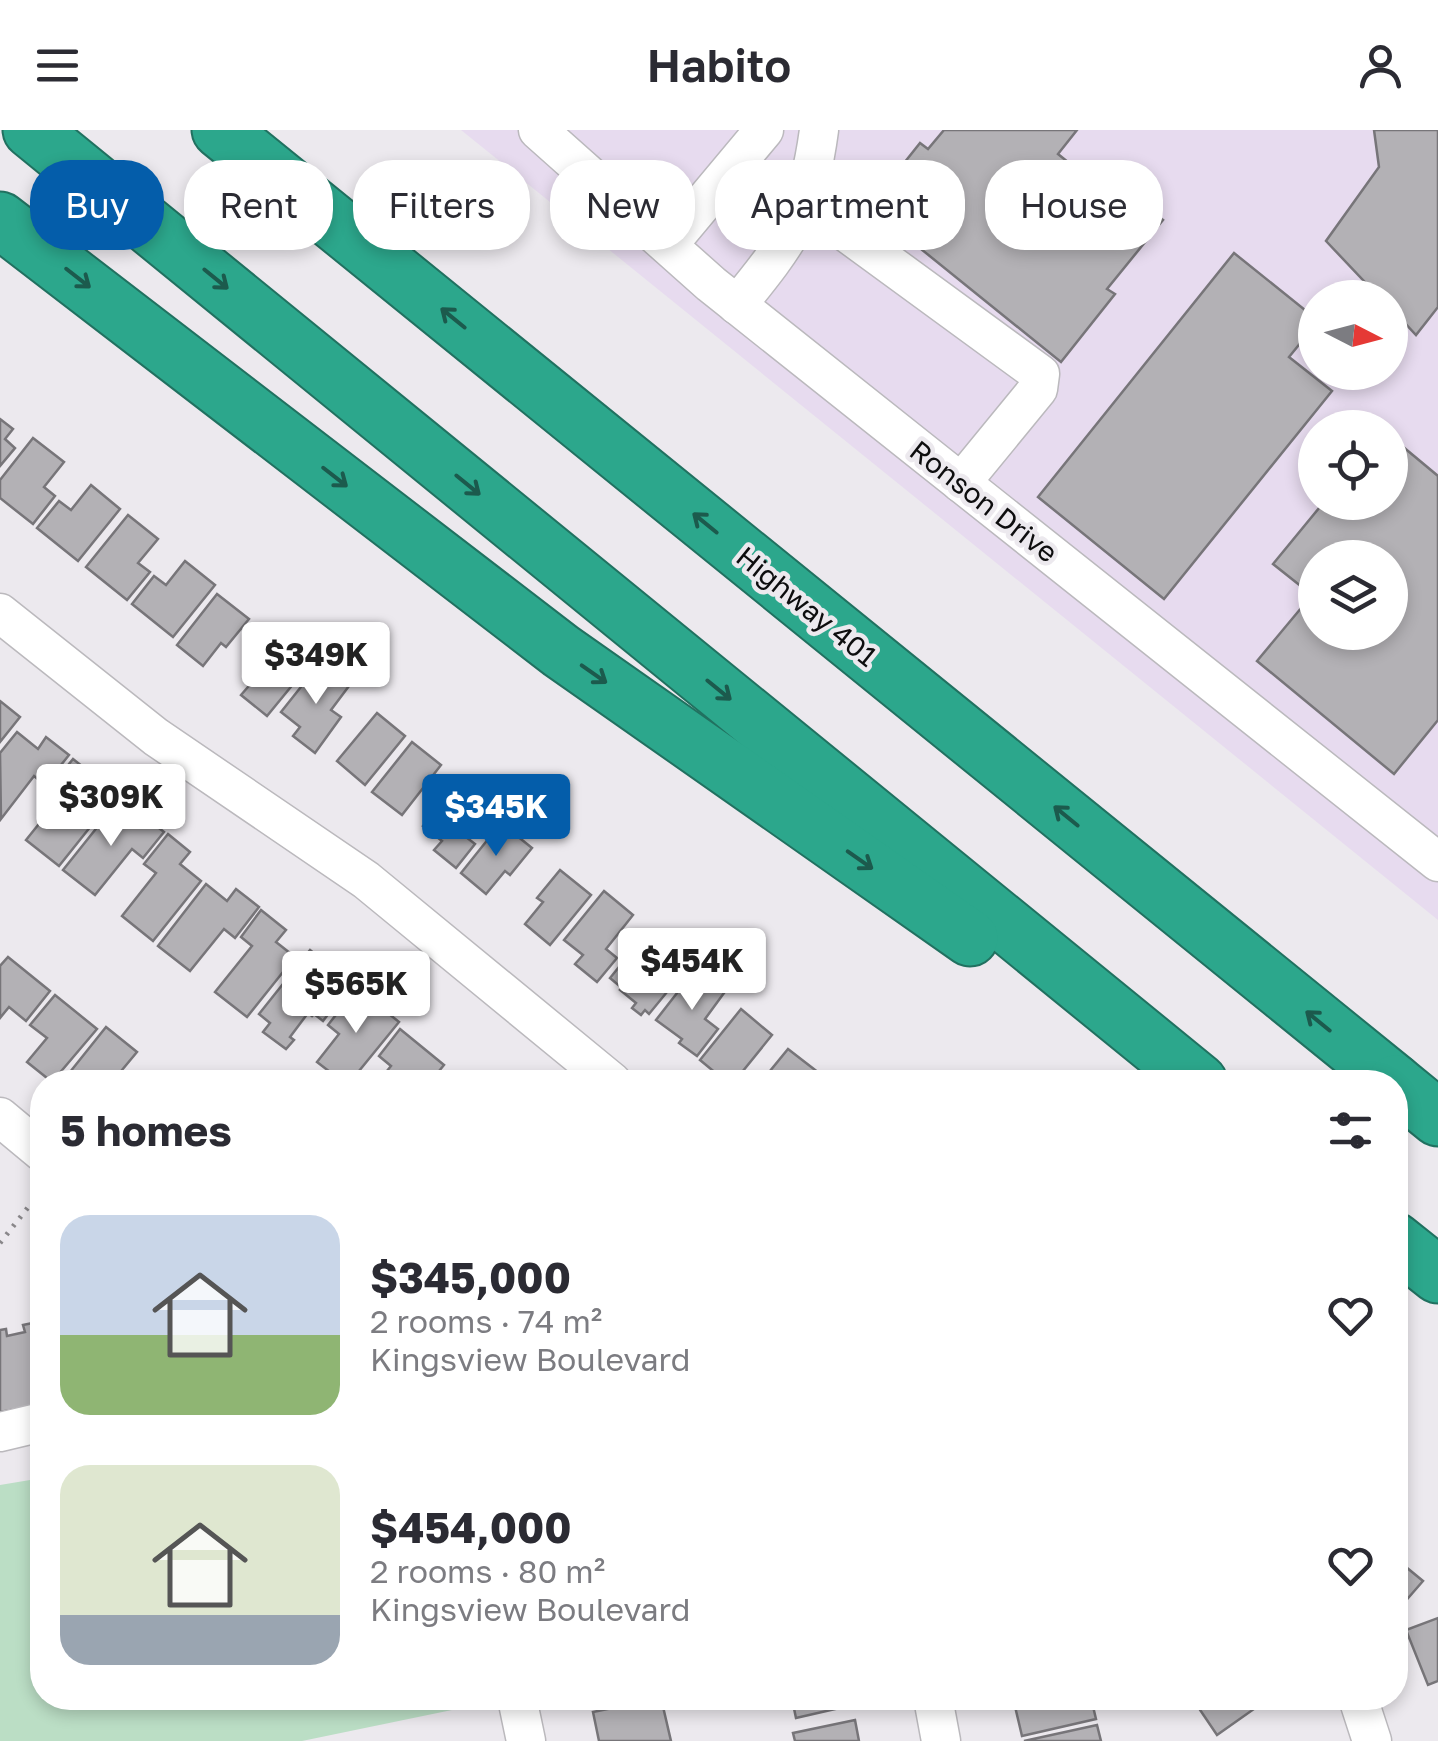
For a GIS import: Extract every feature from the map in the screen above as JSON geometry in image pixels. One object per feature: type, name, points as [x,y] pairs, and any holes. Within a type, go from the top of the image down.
[{"type":"highway","points":[[31,130],[1185,1070]]},
{"type":"highway","name":"Highway 401","points":[[220,130],[1378,1070]]},
{"type":"highway","points":[[0,220],[561,651],[1159,1070]]},
{"type":"highway","name":"Highway 401","points":[[1408,1094],[1438,1118]]},
{"type":"highway","points":[[1408,1251],[1438,1275]]},
{"type":"street","name":"Ronson Drive","points":[[538,130],[572,160]]},
{"type":"street","points":[[695,213],[764,130]]},
{"type":"street","points":[[815,160],[819,130]]},
{"type":"street","name":"Ronson Drive","points":[[674,250],[736,304],[1438,862]]},
{"type":"street","points":[[736,304],[777,250]]},
{"type":"street","points":[[870,250],[1040,374],[1038,389],[961,483]]},
{"type":"street","points":[[0,614],[156,737],[366,880],[597,1070]]},
{"type":"street","points":[[0,1118],[30,1142]]},
{"type":"street","points":[[0,1432],[30,1425]]},
{"type":"street","points":[[520,1710],[526,1741]]},
{"type":"street","points":[[935,1710],[941,1741]]},
{"type":"street","points":[[1362,1710],[1372,1741]]},
{"type":"path","points":[[0,1242],[30,1205]]},
{"type":"shaded area","points":[[461,130],[1438,130],[1438,920],[609,250],[695,250],[695,160],[550,160],[550,202],[530,186],[530,160],[498,160]]},
{"type":"green space","points":[[30,1480],[30,1710],[452,1710],[302,1741],[0,1741],[0,1485]]},
{"type":"building","points":[[944,130],[1077,130],[1058,154],[1065,160],[985,160],[985,250],[1139,250],[1107,289],[1115,294],[1061,362],[922,250],[965,250],[965,160],[906,160],[920,143],[928,149]]},
{"type":"building","points":[[1374,130],[1438,130],[1438,307],[1416,335],[1408,326],[1408,280],[1363,280],[1326,241],[1379,167]]},
{"type":"building","points":[[1234,253],[1298,304],[1298,346],[1289,357],[1298,364],[1298,390],[1332,391],[1317,410],[1298,410],[1298,433],[1164,599],[1038,497]]},
{"type":"building","points":[[0,419],[13,429],[5,439],[15,448],[0,466]]},
{"type":"building","points":[[33,438],[64,462],[44,487],[55,496],[33,524],[0,498],[0,480]]},
{"type":"building","points":[[1408,451],[1438,476],[1438,720],[1394,774],[1257,661],[1298,612],[1298,650],[1408,650],[1408,540],[1298,540],[1298,584],[1273,564],[1309,520],[1408,520]]},
{"type":"building","points":[[91,485],[120,509],[78,561],[37,528],[59,501],[71,510]]},
{"type":"building","points":[[128,515],[158,539],[138,563],[150,572],[127,600],[86,567]]},
{"type":"building","points":[[185,561],[215,585],[173,637],[132,604],[154,576],[166,585]]},
{"type":"building","points":[[217,594],[249,619],[226,647],[221,643],[203,666],[177,645]]},
{"type":"building","points":[[276,641],[308,666],[267,716],[241,695],[254,680],[250,677],[253,669]]},
{"type":"building","points":[[320,663],[349,686],[331,710],[341,717],[315,753],[293,736],[300,727],[281,712]]},
{"type":"building","points":[[0,701],[20,717],[0,742]]},
{"type":"building","points":[[377,713],[405,736],[365,785],[337,761]]},
{"type":"building","points":[[17,732],[38,749],[46,737],[69,755],[45,785],[34,776],[1,819],[0,753]]},
{"type":"building","points":[[412,742],[441,765],[402,815],[372,792]]},
{"type":"building","points":[[73,759],[97,778],[87,790],[107,806],[59,866],[26,840],[63,794],[52,785]]},
{"type":"building","points":[[462,778],[492,801],[467,831],[466,837],[475,844],[456,868],[434,850],[442,841],[423,826]]},
{"type":"building","points":[[111,810],[130,825],[140,813],[164,832],[143,858],[132,849],[95,895],[63,870]]},
{"type":"building","points":[[501,823],[532,848],[510,875],[505,871],[486,894],[461,873]]},
{"type":"building","points":[[168,834],[190,852],[180,864],[201,881],[153,941],[122,916],[156,873],[144,864]]},
{"type":"building","points":[[560,870],[591,895],[550,945],[525,924],[543,902],[537,898]]},
{"type":"building","points":[[206,884],[227,901],[236,889],[259,907],[235,938],[224,929],[190,971],[158,946]]},
{"type":"building","points":[[604,891],[633,915],[606,949],[617,958],[597,982],[575,964],[583,955],[564,940]]},
{"type":"building","points":[[261,910],[286,930],[276,942],[295,957],[247,1017],[215,992],[252,946],[241,937]]},
{"type":"building","points":[[660,940],[690,964],[649,1014],[645,1010],[641,1015],[632,1008],[636,1003],[610,978],[627,957],[638,967]]},
{"type":"building","points":[[310,950],[349,987],[323,1021],[308,1013],[286,1049],[263,1032],[270,1023],[259,1014]]},
{"type":"building","points":[[8,957],[50,991],[26,1021],[9,1007],[0,1018],[0,966]]},
{"type":"building","points":[[695,970],[724,993],[705,1019],[718,1029],[697,1056],[656,1020]]},
{"type":"building","points":[[357,988],[399,1022],[360,1070],[327,1070],[317,1062],[339,1034],[328,1025]]},
{"type":"building","points":[[55,995],[97,1029],[62,1070],[37,1070],[27,1062],[47,1038],[30,1025]]},
{"type":"building","points":[[741,1009],[772,1035],[744,1070],[712,1070],[700,1060]]},
{"type":"building","points":[[106,1027],[137,1052],[122,1070],[72,1070]]},
{"type":"building","points":[[400,1029],[444,1065],[440,1070],[388,1070],[391,1066],[379,1056]]},
{"type":"building","points":[[788,1049],[815,1070],[771,1070]]},
{"type":"building","points":[[30,1324],[30,1412],[22,1414],[21,1408],[0,1412],[0,1330],[6,1329],[7,1336],[25,1332],[23,1325]]},
{"type":"building","points":[[1408,1569],[1423,1581],[1408,1598]]},
{"type":"building","points":[[1438,1618],[1438,1681],[1428,1685],[1408,1629]]},
{"type":"building","points":[[664,1710],[671,1741],[599,1741],[593,1712]]},
{"type":"building","points":[[794,1710],[831,1710],[796,1718]]},
{"type":"building","points":[[1016,1710],[1094,1710],[1096,1719],[1022,1736]]},
{"type":"building","points":[[1200,1710],[1252,1710],[1217,1735]]},
{"type":"building","points":[[855,1720],[859,1741],[795,1741],[793,1733]]},
{"type":"building","points":[[1097,1725],[1101,1741],[1024,1741]]}]
